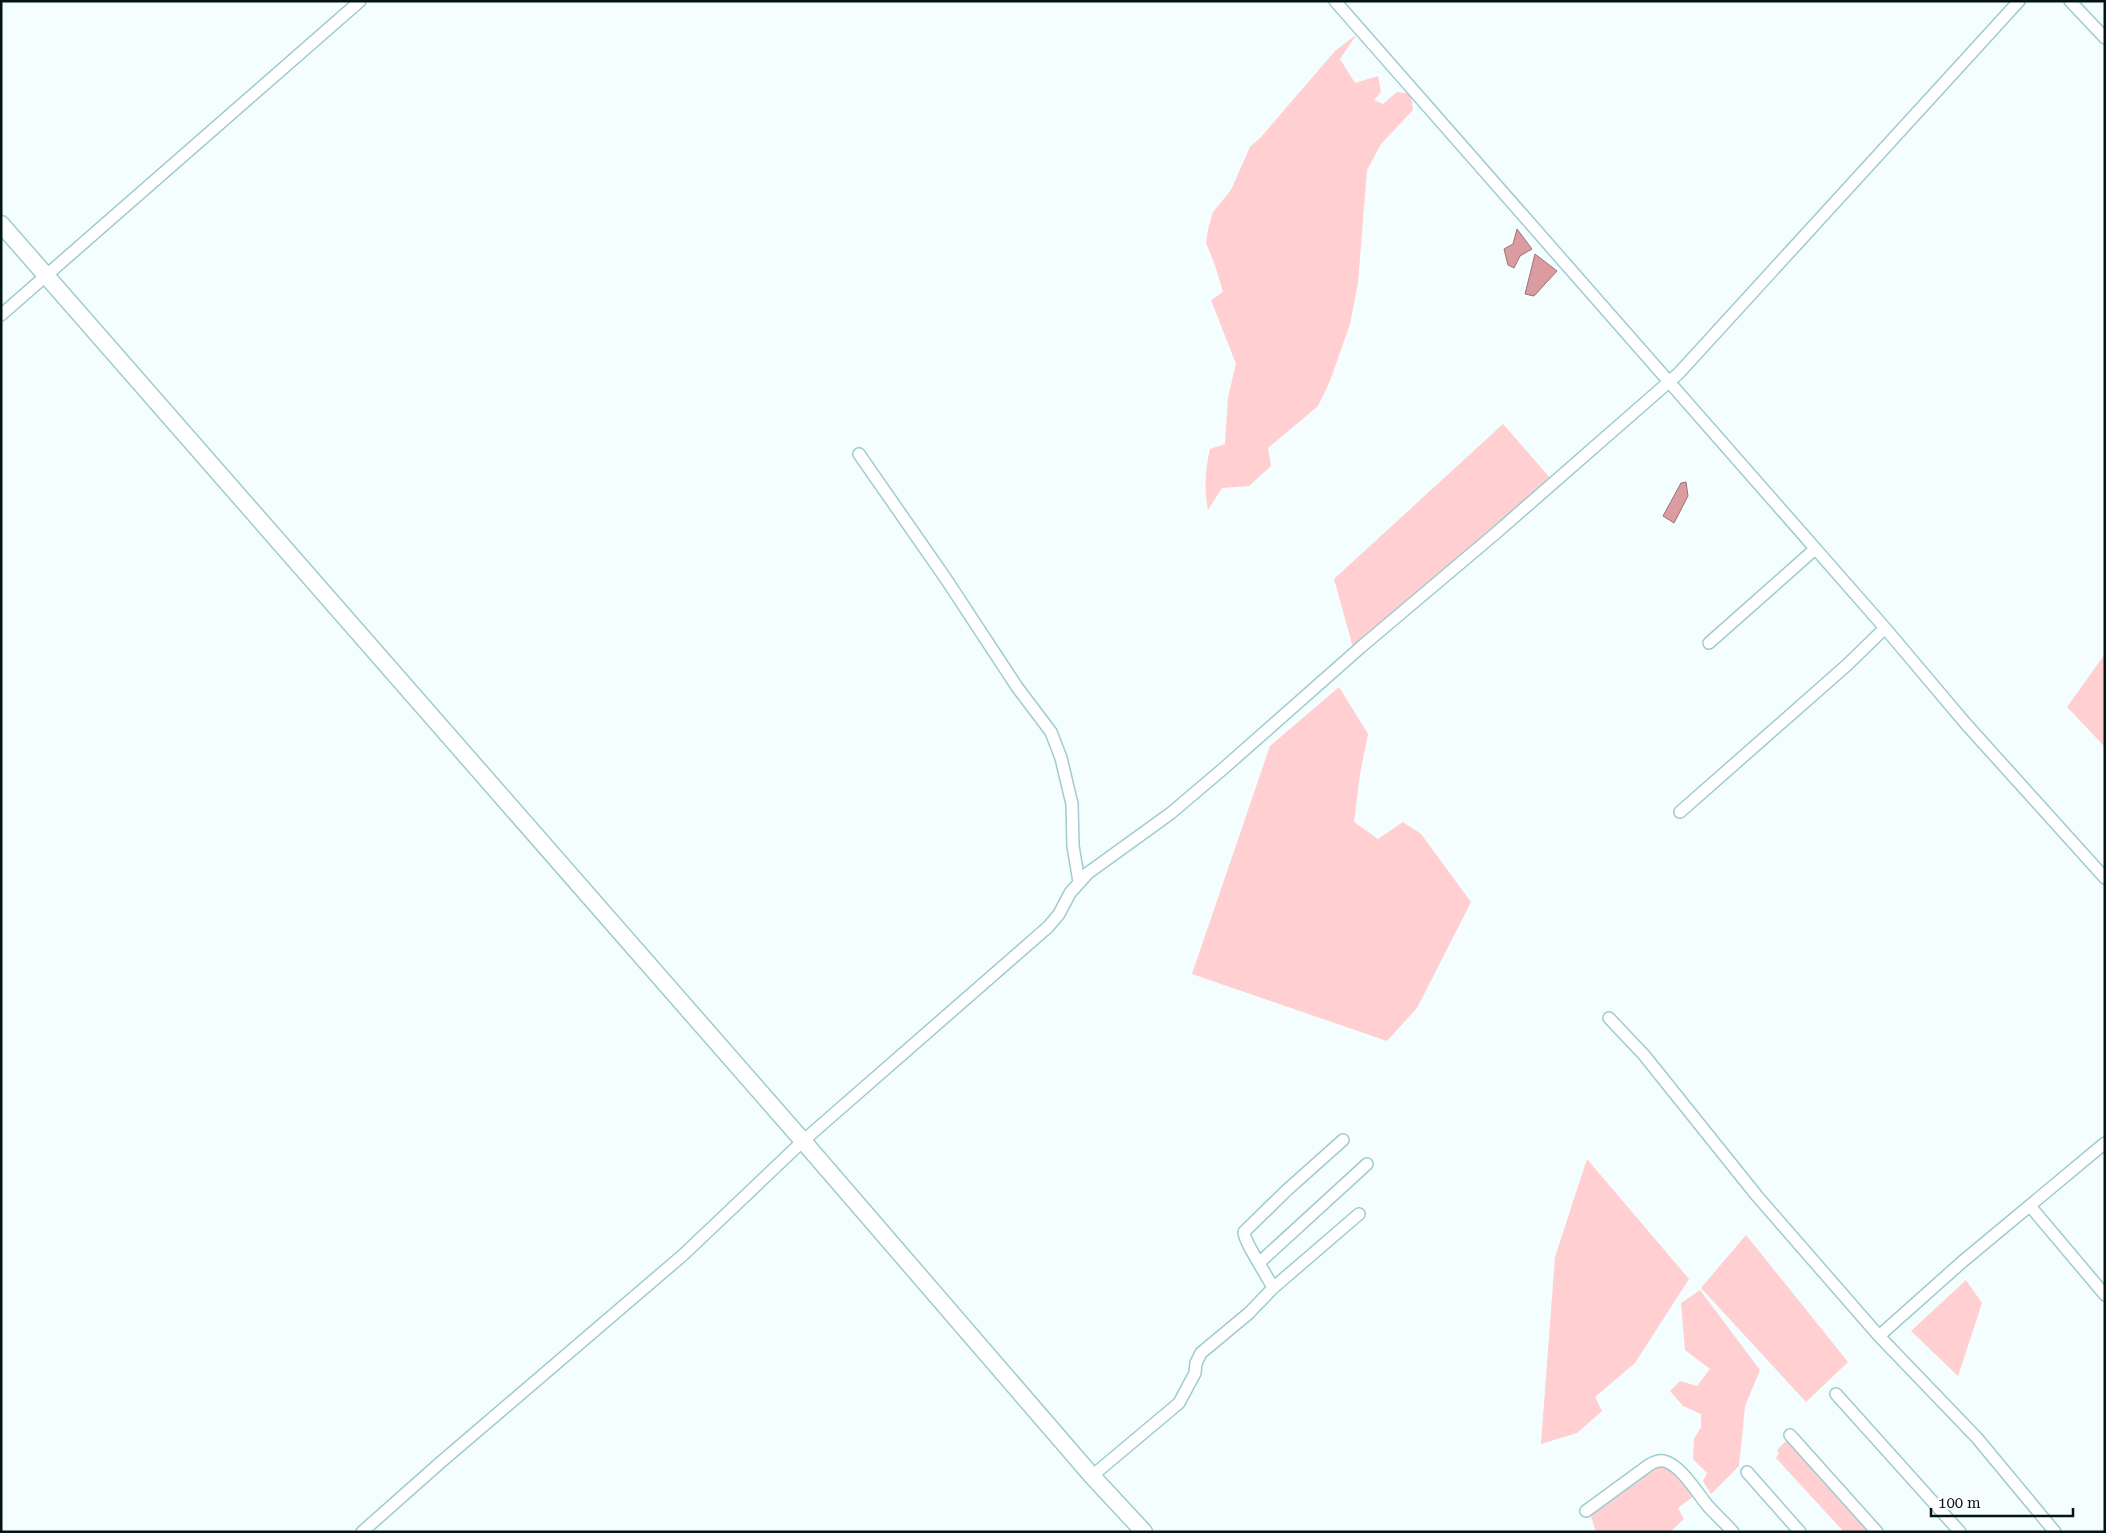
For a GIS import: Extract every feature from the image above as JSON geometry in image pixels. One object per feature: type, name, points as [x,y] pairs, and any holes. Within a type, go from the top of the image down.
[{"type":"street","points":[[1,316],[360,1]]},
{"type":"street","points":[[1335,1],[1885,628],[1966,724],[2105,878]]},
{"type":"street","points":[[362,1532],[683,1255],[804,1141],[1048,927],[1059,914],[1079,882],[1171,813],[1224,768],[1361,647],[1496,534],[1686,366],[2019,1]]},
{"type":"street","points":[[2070,1],[2105,38]]},
{"type":"street","points":[[1,224],[804,1141],[1092,1476],[1144,1532]]},
{"type":"street","points":[[859,454],[946,579],[1017,687],[1051,732],[1061,758],[1072,804],[1073,846],[1079,882]]},
{"type":"street","points":[[1709,643],[1815,549]]},
{"type":"street","points":[[1680,812],[1847,665],[1885,628]]},
{"type":"street","points":[[1609,1018],[1644,1055],[1756,1196],[1879,1336],[1977,1438],[2055,1532]]},
{"type":"street","points":[[1273,1288],[1260,1262],[1247,1244],[1244,1232],[1343,1140]]},
{"type":"street","points":[[1879,1336],[1962,1262],[2105,1143]]},
{"type":"street","points":[[1260,1262],[1367,1164]]},
{"type":"street","points":[[2030,1206],[2105,1295]]},
{"type":"street","points":[[1092,1476],[1179,1403],[1195,1372],[1196,1363],[1202,1354],[1249,1313],[1273,1288],[1359,1214]]},
{"type":"street","points":[[1836,1394],[1960,1532]]},
{"type":"street","points":[[1790,1435],[1877,1532]]},
{"type":"street","points":[[1586,1511],[1649,1465],[1664,1461],[1682,1474],[1733,1532]]},
{"type":"street","points":[[1747,1472],[1800,1532]]},
{"type":"shaded area","points":[[1357,34],[1340,59],[1355,83],[1378,76],[1381,92],[1374,100],[1383,104],[1397,92],[1411,94],[1413,110],[1381,144],[1367,170],[1358,283],[1350,324],[1330,381],[1318,406],[1268,448],[1271,466],[1249,486],[1222,488],[1208,510],[1206,472],[1208,457],[1210,449],[1225,444],[1228,397],[1236,364],[1211,300],[1223,292],[1206,243],[1213,212],[1231,190],[1250,147],[1261,137],[1335,51]]},
{"type":"shaded area","points":[[1517,229],[1532,249],[1520,256],[1514,268],[1508,265],[1504,249],[1513,244]]},
{"type":"shaded area","points":[[1535,254],[1557,271],[1534,296],[1525,294]]},
{"type":"shaded area","points":[[1503,424],[1552,480],[1354,651],[1334,579]]},
{"type":"shaded area","points":[[1686,482],[1688,496],[1674,523],[1663,516],[1681,483]]},
{"type":"shaded area","points":[[2105,654],[2105,747],[2067,707]]},
{"type":"shaded area","points":[[1339,687],[1368,734],[1360,774],[1354,822],[1378,839],[1403,822],[1421,834],[1471,902],[1417,1008],[1387,1041],[1192,974],[1270,746]]},
{"type":"shaded area","points":[[1587,1159],[1689,1279],[1635,1363],[1595,1397],[1602,1411],[1577,1433],[1541,1444],[1555,1257]]},
{"type":"shaded area","points":[[1746,1235],[1848,1362],[1806,1402],[1701,1288]]},
{"type":"shaded area","points":[[1966,1280],[1982,1303],[1958,1376],[1911,1331]]},
{"type":"shaded area","points":[[1700,1290],[1760,1370],[1745,1406],[1739,1466],[1711,1494],[1703,1481],[1707,1473],[1693,1459],[1694,1439],[1701,1427],[1701,1414],[1683,1406],[1670,1391],[1680,1381],[1697,1386],[1710,1369],[1685,1350],[1681,1303]]},
{"type":"shaded area","points":[[1789,1438],[1872,1532],[1844,1532],[1776,1458],[1779,1453],[1777,1450]]},
{"type":"shaded area","points":[[1657,1465],[1672,1468],[1695,1495],[1678,1508],[1684,1519],[1670,1532],[1596,1532],[1590,1513]]}]
